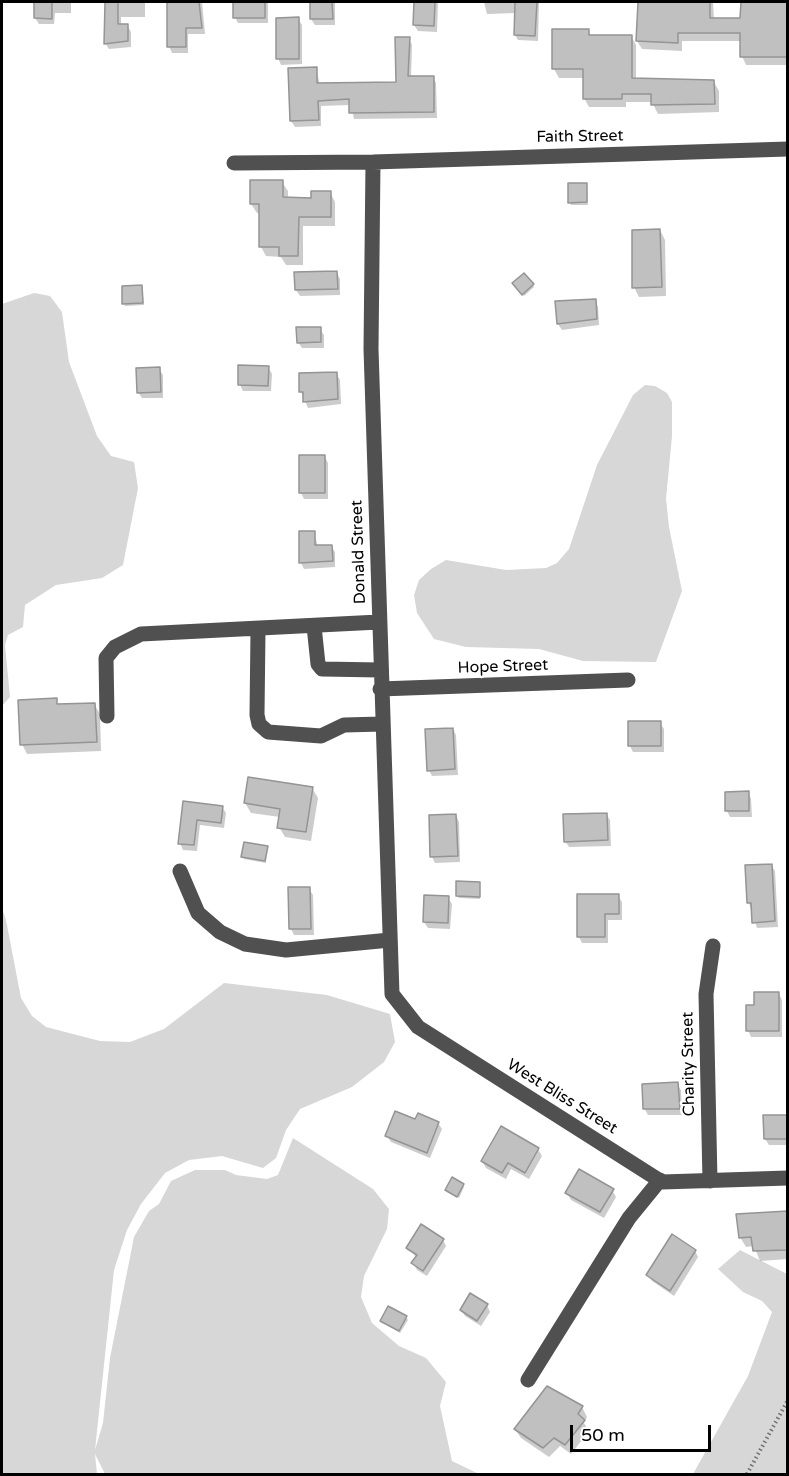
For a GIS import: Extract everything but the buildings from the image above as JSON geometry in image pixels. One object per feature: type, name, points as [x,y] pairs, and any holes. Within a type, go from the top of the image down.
[{"type":"street","name":"Faith Street","points":[[234,163],[373,162],[788,149]]},
{"type":"street","name":"Donald Street","points":[[373,162],[371,349],[380,689],[390,940]]},
{"type":"street","points":[[107,716],[106,658],[115,647],[141,634],[258,630],[379,622]]},
{"type":"street","points":[[314,626],[318,664],[322,669],[380,670]]},
{"type":"street","points":[[258,630],[257,715],[259,724],[268,732],[321,736],[344,725],[382,724]]},
{"type":"street","name":"Hope Street","points":[[380,689],[628,680]]},
{"type":"street","points":[[180,871],[198,913],[220,932],[245,944],[286,950],[390,940]]},
{"type":"street","name":"West Bliss Street","points":[[390,940],[392,994],[418,1027],[660,1180]]},
{"type":"street","name":"Charity Street","points":[[710,1181],[706,994],[713,946]]},
{"type":"street","points":[[528,1380],[629,1218],[660,1180],[788,1178]]},
{"type":"path","points":[[747,1474],[788,1400]]},
{"type":"shaded area","points":[[34,293],[50,296],[62,312],[69,362],[97,436],[111,456],[134,462],[138,488],[123,565],[102,578],[56,585],[25,605],[23,627],[8,635],[5,645],[10,697],[2,706],[2,304]]},
{"type":"shaded area","points":[[645,385],[655,386],[667,393],[672,402],[672,436],[666,499],[669,527],[682,591],[656,662],[583,661],[539,649],[466,647],[434,639],[417,613],[414,595],[419,580],[446,560],[506,570],[546,568],[557,563],[569,549],[597,465],[633,395]]},
{"type":"shaded area","points":[[2,908],[21,998],[32,1016],[46,1027],[100,1041],[130,1042],[164,1029],[224,983],[327,995],[390,1014],[395,1042],[384,1062],[352,1087],[300,1109],[286,1130],[276,1158],[263,1168],[222,1156],[189,1160],[165,1173],[141,1204],[127,1230],[114,1270],[95,1450],[103,1423],[110,1358],[134,1237],[149,1211],[159,1204],[171,1181],[195,1170],[225,1170],[236,1175],[267,1179],[278,1175],[293,1138],[373,1189],[389,1209],[387,1229],[364,1276],[361,1297],[372,1323],[399,1346],[426,1358],[446,1382],[440,1406],[452,1461],[479,1474],[105,1474],[95,1454],[97,1474],[2,1474]]},
{"type":"shaded area","points":[[740,1250],[787,1274],[787,1474],[693,1474],[748,1376],[772,1312],[762,1301],[743,1292],[718,1269]]}]
